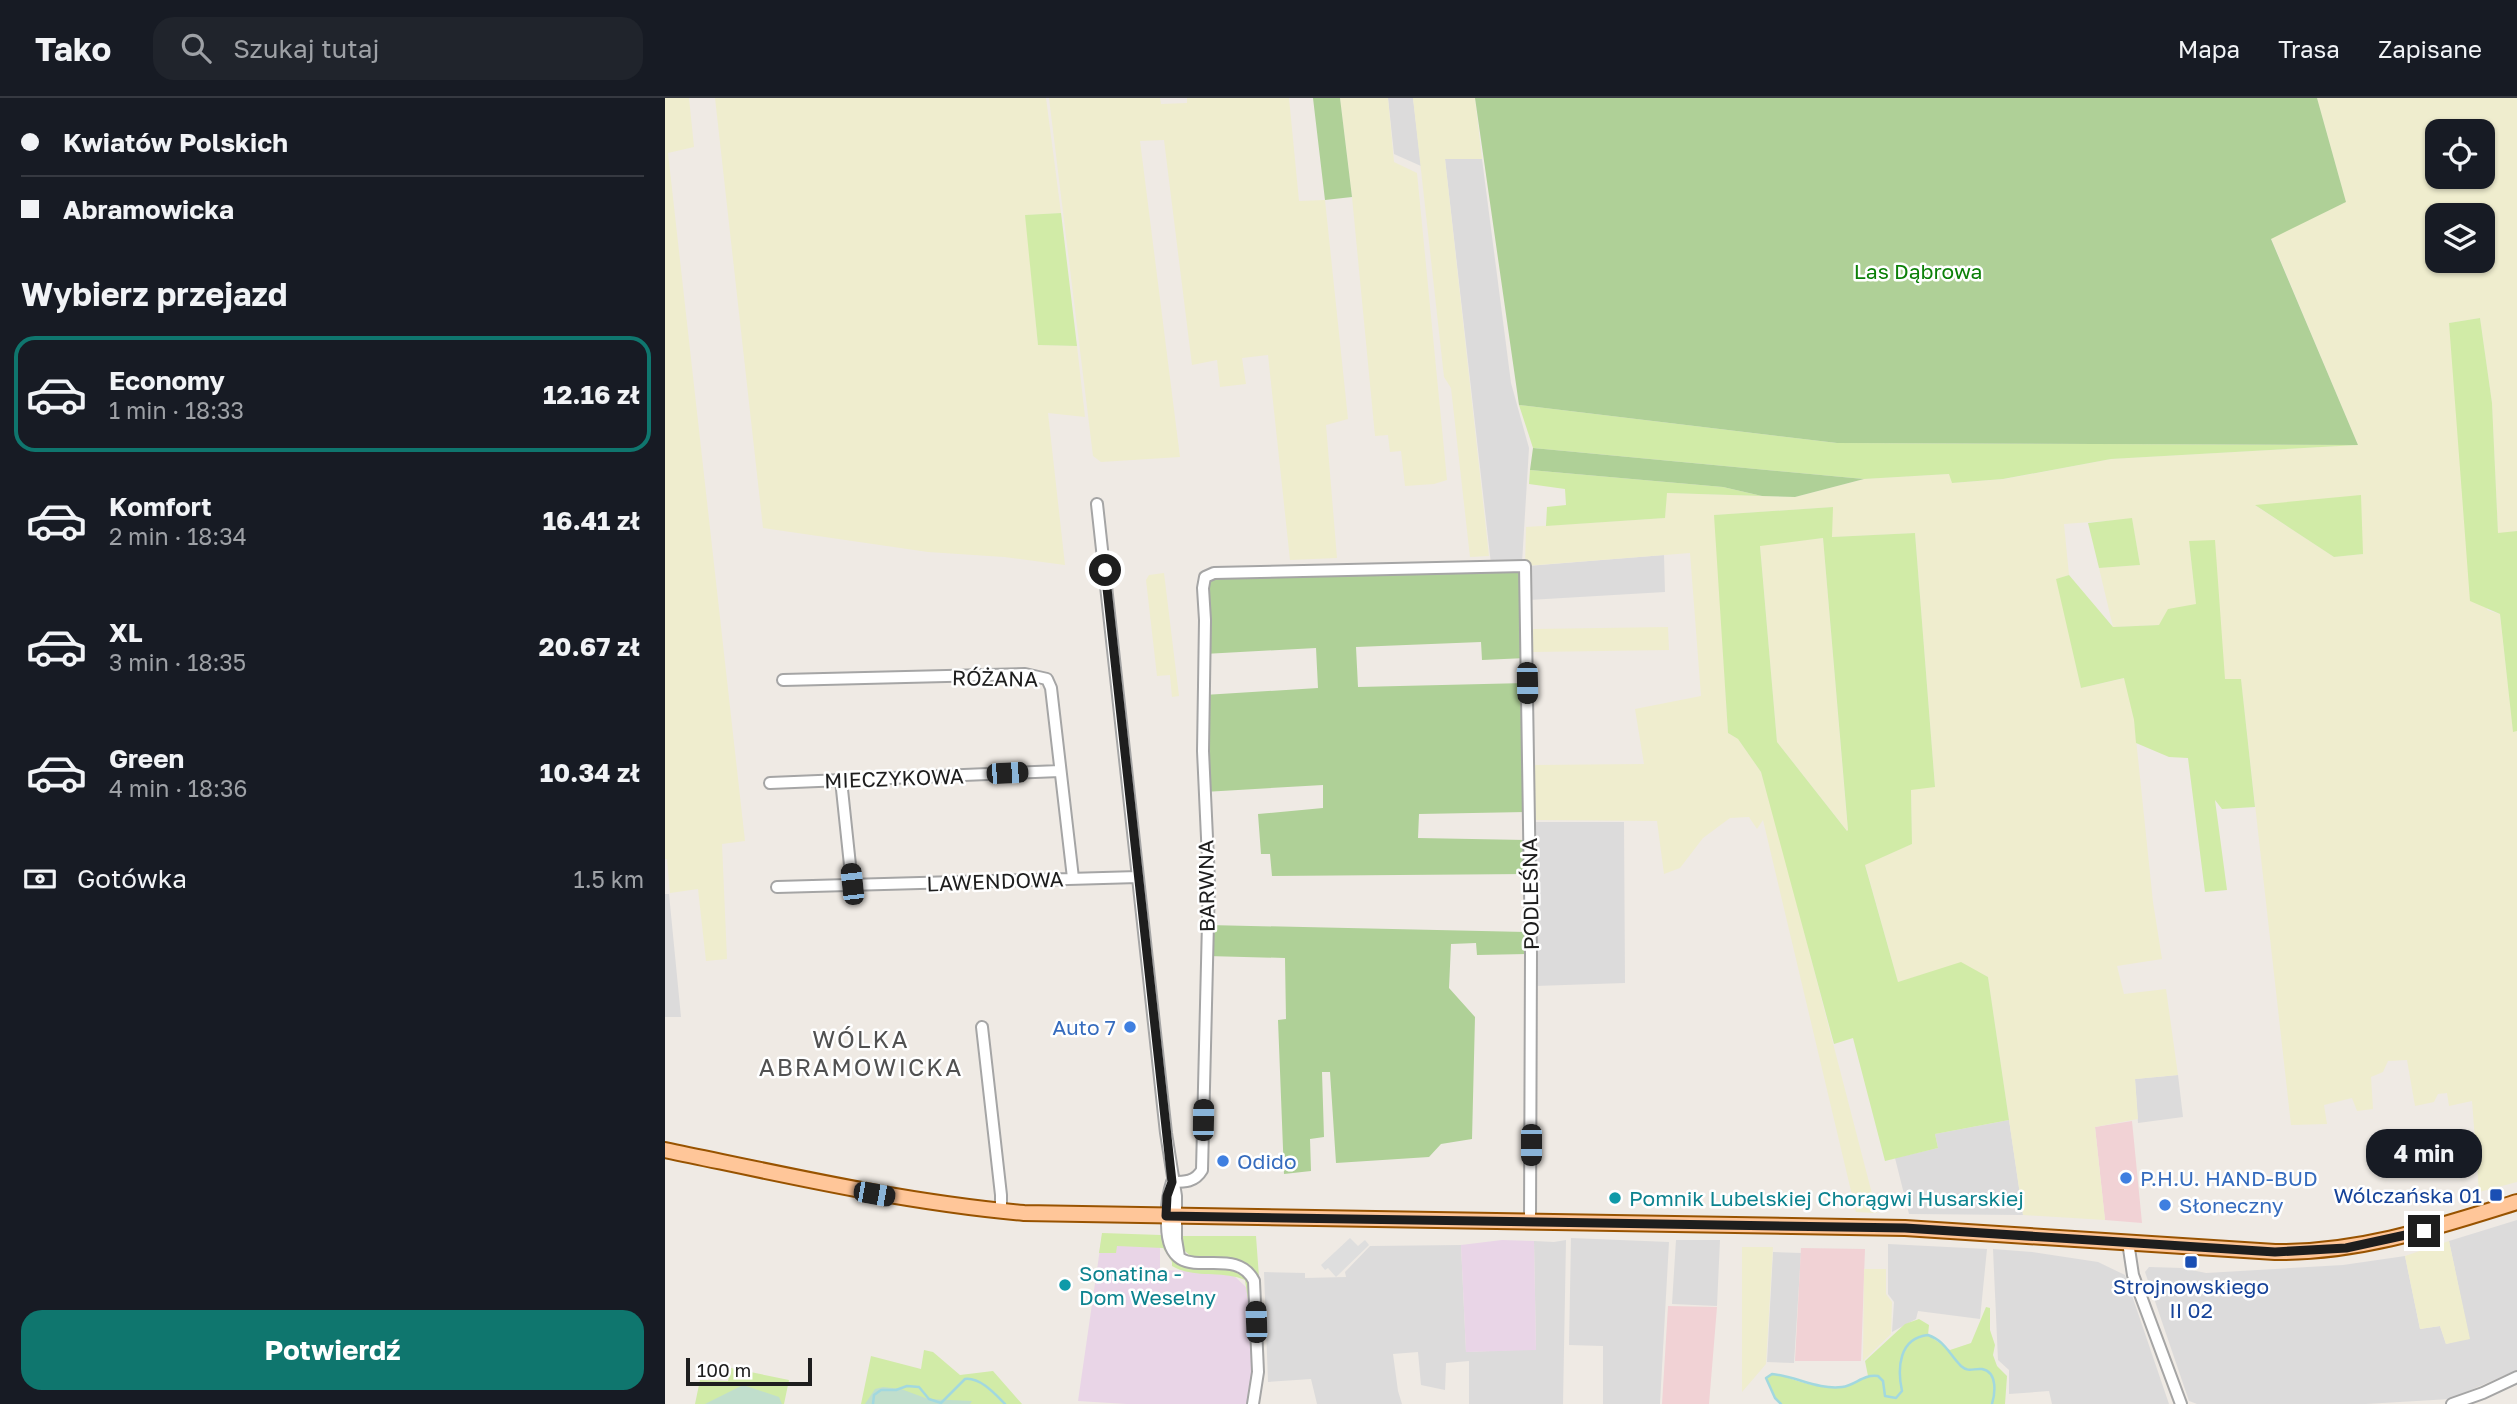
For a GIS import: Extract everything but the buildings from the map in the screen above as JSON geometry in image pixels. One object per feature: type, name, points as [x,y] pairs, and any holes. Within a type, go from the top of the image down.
[{"type":"main road","points":[[665,1150],[884,1196],[1001,1211],[1905,1228],[2275,1252],[2333,1249],[2404,1237],[2517,1202]]},
{"type":"street","points":[[1097,504],[1172,1182],[1176,1196],[1171,1216],[1176,1245],[1179,1257],[1194,1263],[1238,1265],[1246,1269],[1252,1278],[1255,1289],[1258,1372],[1253,1404]]},
{"type":"street","name":"PODLEŚNA","points":[[1214,573],[1525,566],[1531,954],[1530,1222]]},
{"type":"street","name":"BARWNA","points":[[1172,1182],[1191,1181],[1198,1177],[1202,1170],[1209,881],[1203,751],[1203,588],[1205,577],[1214,573]]},
{"type":"street","name":"RÓŻANA","points":[[783,680],[1025,674],[1047,679],[1051,688],[1073,878]]},
{"type":"street","name":"MIECZYKOWA","points":[[770,783],[1060,771]]},
{"type":"street","points":[[841,780],[852,884]]},
{"type":"street","name":"LAWENDOWA","points":[[777,887],[1138,877]]},
{"type":"street","points":[[982,1027],[1001,1211]]},
{"type":"street","points":[[2128,1242],[2133,1275],[2181,1404]]},
{"type":"street","points":[[2452,1404],[2517,1377]]},
{"type":"shaded area","points":[[665,98],[689,98],[694,147],[668,153],[745,841],[722,844],[727,959],[706,961],[698,889],[670,893],[665,859]]},
{"type":"shaded area","points":[[715,98],[1046,98],[1061,213],[1026,215],[1038,345],[1077,346],[1085,417],[1048,413],[1065,565],[1004,557],[928,552],[763,528]]},
{"type":"shaded area","points":[[1049,98],[1160,98],[1161,104],[1187,103],[1187,98],[1289,98],[1299,201],[1325,200],[1348,419],[1326,425],[1337,558],[1290,560],[1268,355],[1242,358],[1246,384],[1220,387],[1217,360],[1192,365],[1164,140],[1140,141],[1180,457],[1101,462],[1093,456]]},
{"type":"shaded area","points":[[1340,98],[1388,98],[1394,162],[1417,173],[1447,480],[1434,484],[1405,486],[1401,451],[1390,452],[1388,435],[1375,436]]},
{"type":"shaded area","points":[[1388,98],[1413,98],[1421,166],[1394,154]]},
{"type":"shaded area","points":[[1413,98],[1475,98],[1482,159],[1445,159],[1489,556],[1470,557],[1451,388],[1444,377]]},
{"type":"shaded area","points":[[2317,98],[2517,98],[2517,531],[2498,534],[2492,403],[2480,318],[2449,323],[2487,610],[2500,614],[2513,731],[2517,731],[2517,1182],[2479,1192],[2472,1101],[2449,1106],[2447,1093],[2438,1094],[2434,1102],[2415,1106],[2407,1060],[2388,1061],[2383,1072],[2371,1077],[2373,1109],[2357,1111],[2352,1098],[2324,1105],[2327,1124],[2291,1125],[2241,680],[2225,680],[2189,541],[2196,604],[2159,625],[2113,627],[2099,568],[2140,565],[2132,519],[2064,524],[2069,575],[2057,579],[2081,688],[2125,678],[2134,720],[2153,902],[2162,959],[2117,966],[2124,994],[2166,989],[2178,1075],[2135,1079],[2138,1119],[2095,1127],[2105,1220],[2023,1215],[1988,977],[1961,963],[1898,982],[1865,864],[1912,844],[1911,789],[1935,786],[1915,533],[1832,537],[1832,507],[1715,515],[1728,733],[1738,739],[1761,772],[1778,831],[1877,1213],[1856,1212],[1763,820],[1757,829],[1749,817],[1730,818],[1703,838],[1680,868],[1664,874],[1657,821],[1534,820],[1533,765],[1644,764],[1635,709],[1701,696],[1690,553],[1525,566],[1526,527],[1665,518],[1666,493],[1795,497],[1864,479],[1950,474],[1953,483],[2005,479],[2111,459],[2358,445],[2271,238],[2346,202]],"holes":[[[2256,506],[2363,554],[2334,557]]]},
{"type":"shaded area","points":[[1445,159],[1482,159],[1511,383],[1529,448],[1522,563],[1491,564]]},
{"type":"shaded area","points":[[1823,538],[1848,832],[1777,742],[1760,545]]},
{"type":"shaded area","points":[[1664,555],[1665,592],[1529,600],[1528,566]]},
{"type":"shaded area","points":[[1164,573],[1179,696],[1172,697],[1170,675],[1157,676],[1146,580],[1149,575]]},
{"type":"shaded area","points":[[1668,627],[1669,650],[1533,652],[1533,629]]},
{"type":"shaded area","points":[[1534,822],[1624,822],[1625,983],[1535,986]]},
{"type":"shaded area","points":[[665,894],[669,894],[681,1017],[665,1017]]},
{"type":"shaded area","points":[[2178,1075],[2183,1117],[2138,1123],[2135,1079]]},
{"type":"shaded area","points":[[2009,1120],[2023,1215],[1909,1214],[1895,1158],[1938,1148],[1935,1134]]},
{"type":"shaded area","points":[[2132,1121],[2142,1223],[2105,1220],[2095,1127]]},
{"type":"shaded area","points":[[2517,1220],[2517,1370],[2450,1399],[2366,1404],[2197,1404],[2189,1401],[2145,1272],[2149,1267],[2182,1268],[2206,1273],[2343,1265],[2405,1256],[2420,1329],[2440,1326],[2446,1344],[2469,1338],[2449,1241]]},
{"type":"shaded area","points":[[1102,1235],[1160,1241],[1160,1270],[1230,1272],[1247,1288],[1253,1371],[1247,1404],[1127,1404],[1078,1401]]},
{"type":"shaded area","points":[[1350,1238],[1358,1246],[1365,1240],[1369,1245],[1336,1277],[1321,1265]]},
{"type":"shaded area","points":[[1571,1238],[1669,1242],[1660,1404],[1603,1404],[1603,1346],[1569,1345]]},
{"type":"shaded area","points":[[1502,1240],[1534,1241],[1536,1350],[1466,1352],[1461,1245]]},
{"type":"shaded area","points":[[1566,1240],[1563,1404],[1469,1404],[1469,1361],[1446,1363],[1445,1390],[1421,1385],[1418,1352],[1393,1354],[1402,1404],[1317,1404],[1311,1379],[1268,1382],[1264,1272],[1305,1273],[1305,1278],[1346,1277],[1345,1272],[1370,1246],[1461,1245],[1466,1352],[1536,1349],[1534,1241]]},
{"type":"shaded area","points":[[1676,1240],[1720,1240],[1717,1306],[1672,1304]]},
{"type":"shaded area","points":[[2449,1241],[2470,1339],[2446,1344],[2440,1326],[2420,1329],[2405,1256]]},
{"type":"shaded area","points":[[1888,1244],[1987,1249],[1980,1319],[1918,1311],[1916,1319],[1892,1332],[1894,1302],[1888,1294]]},
{"type":"shaded area","points":[[1742,1247],[1773,1247],[1766,1364],[1742,1392]]},
{"type":"shaded area","points":[[1801,1248],[1865,1249],[1861,1361],[1795,1361]]},
{"type":"shaded area","points":[[1993,1249],[2098,1262],[2125,1275],[2169,1404],[2052,1404],[2049,1391],[2009,1394],[2009,1370],[1998,1360]]},
{"type":"shaded area","points":[[1773,1252],[1801,1253],[1794,1363],[1767,1362]]},
{"type":"shaded area","points":[[1864,1269],[1886,1269],[1886,1294],[1892,1302],[1891,1334],[1863,1361]]},
{"type":"shaded area","points":[[1668,1306],[1717,1307],[1709,1404],[1662,1404]]},
{"type":"green space","points":[[1313,98],[1340,98],[1352,197],[1325,200]]},
{"type":"green space","name":"Las Dąbrowa","points":[[1475,98],[2317,98],[2346,202],[2271,239],[2358,445],[1837,443],[1519,405]]},
{"type":"green space","points":[[1061,213],[1077,346],[1038,345],[1025,215]]},
{"type":"green space","points":[[2480,318],[2492,403],[2498,533],[2517,531],[2517,731],[2513,732],[2500,614],[2470,601],[2449,323]]},
{"type":"green space","points":[[1519,405],[1837,443],[2358,445],[2111,459],[2003,479],[1952,483],[1949,474],[1864,479],[1533,448]]},
{"type":"green space","points":[[1533,448],[1864,479],[1795,497],[1762,496],[1723,487],[1530,470]]},
{"type":"green space","points":[[1530,470],[1723,487],[1762,496],[1667,493],[1665,518],[1546,526],[1547,507],[1566,505],[1565,489],[1529,484]]},
{"type":"green space","points":[[2361,495],[2363,554],[2334,557],[2255,505]]},
{"type":"green space","points":[[1833,507],[1832,537],[1915,533],[1935,787],[1911,790],[1912,844],[1865,865],[1898,982],[1961,962],[1988,977],[2009,1120],[1935,1134],[1938,1148],[1885,1161],[1853,1038],[1834,1044],[1761,772],[1738,739],[1728,733],[1714,515]],"holes":[[[1823,538],[1848,830],[1777,742],[1760,546]]]},
{"type":"green space","points":[[2132,518],[2140,565],[2099,568],[2088,523]]},
{"type":"green space","points":[[2215,540],[2225,679],[2241,679],[2255,807],[2222,809],[2215,800],[2227,890],[2205,892],[2188,758],[2169,757],[2136,743],[2134,720],[2124,678],[2081,688],[2056,579],[2069,575],[2113,627],[2159,625],[2168,609],[2196,604],[2189,541]]},
{"type":"green space","points":[[1525,566],[1526,658],[1482,660],[1481,642],[1356,647],[1358,687],[1527,683],[1528,812],[1419,814],[1418,838],[1529,840],[1529,874],[1272,876],[1270,854],[1261,854],[1258,814],[1323,808],[1323,785],[1204,792],[1204,695],[1318,688],[1316,648],[1204,654],[1205,577]]},
{"type":"green space","points":[[1208,925],[1530,932],[1531,954],[1477,955],[1476,943],[1451,944],[1449,988],[1475,1017],[1472,1139],[1441,1144],[1429,1157],[1336,1163],[1330,1072],[1322,1072],[1324,1137],[1310,1139],[1311,1171],[1284,1174],[1278,1020],[1286,1019],[1285,958],[1207,956]]},
{"type":"green space","points":[[1102,1233],[1161,1235],[1172,1258],[1181,1265],[1188,1268],[1236,1270],[1248,1281],[1251,1320],[1245,1280],[1227,1275],[1181,1270],[1172,1266],[1163,1248],[1117,1246],[1116,1253],[1099,1253]]},
{"type":"green space","points":[[1179,1236],[1256,1236],[1259,1277],[1249,1266],[1237,1261],[1191,1256],[1183,1249]]},
{"type":"green space","points":[[1986,1307],[1990,1308],[1990,1330],[1995,1345],[1993,1355],[1997,1366],[2007,1376],[2005,1404],[1781,1404],[1775,1398],[1766,1378],[1777,1374],[1817,1386],[1834,1388],[1849,1385],[1868,1376],[1865,1361],[1905,1324],[1919,1319],[1929,1325],[1928,1335],[1950,1350],[1971,1343]]},
{"type":"green space","points":[[924,1350],[933,1352],[960,1375],[993,1371],[1022,1404],[861,1404],[871,1356],[921,1369]]},
{"type":"green space","points":[[731,1368],[789,1380],[784,1404],[695,1404],[700,1380],[728,1381]]},
{"type":"green space","points":[[743,1385],[779,1397],[782,1404],[705,1404]]},
{"type":"green space","points":[[875,1389],[901,1389],[928,1399],[972,1401],[970,1404],[865,1404]]},
{"type":"waterway","points":[[1781,1404],[1775,1398],[1766,1378],[1772,1374],[1833,1387],[1847,1386],[1868,1377],[1878,1376],[1883,1381],[1885,1396],[1896,1398],[1902,1391],[1900,1364],[1906,1348],[1918,1337],[1928,1335],[1943,1344],[1964,1368],[1982,1369],[1991,1374],[1994,1389],[1992,1404]]},
{"type":"waterway","points":[[873,1404],[874,1395],[881,1390],[896,1390],[907,1386],[919,1387],[929,1399],[941,1403],[965,1379],[982,1383],[1005,1404]]},
{"type":"place","name":"Auto 7","points":[[1130,1027]]},
{"type":"place","name":"Odido","points":[[1223,1161]]},
{"type":"place","name":"P.H.U. HAND-BUD","points":[[2126,1178]]},
{"type":"place","name":"Wólczańska 01","points":[[2496,1195]]},
{"type":"place","name":"Pomnik Lubelskiej Chorągwi Husarskiej","points":[[1615,1198]]},
{"type":"place","name":"Słoneczny","points":[[2165,1205]]},
{"type":"place","name":"Strojnowskiego II 02","points":[[2191,1262]]},
{"type":"place","name":"Sonatina - Dom Weselny","points":[[1065,1285]]},
{"type":"district","name":"WÓLKA ABRAMOWICKA","points":[[861,1052]]},
{"type":"route","points":[[1105,570],[1172,1182],[1167,1196],[1166,1216],[1905,1228],[2275,1252],[2346,1248],[2424,1231]]}]
